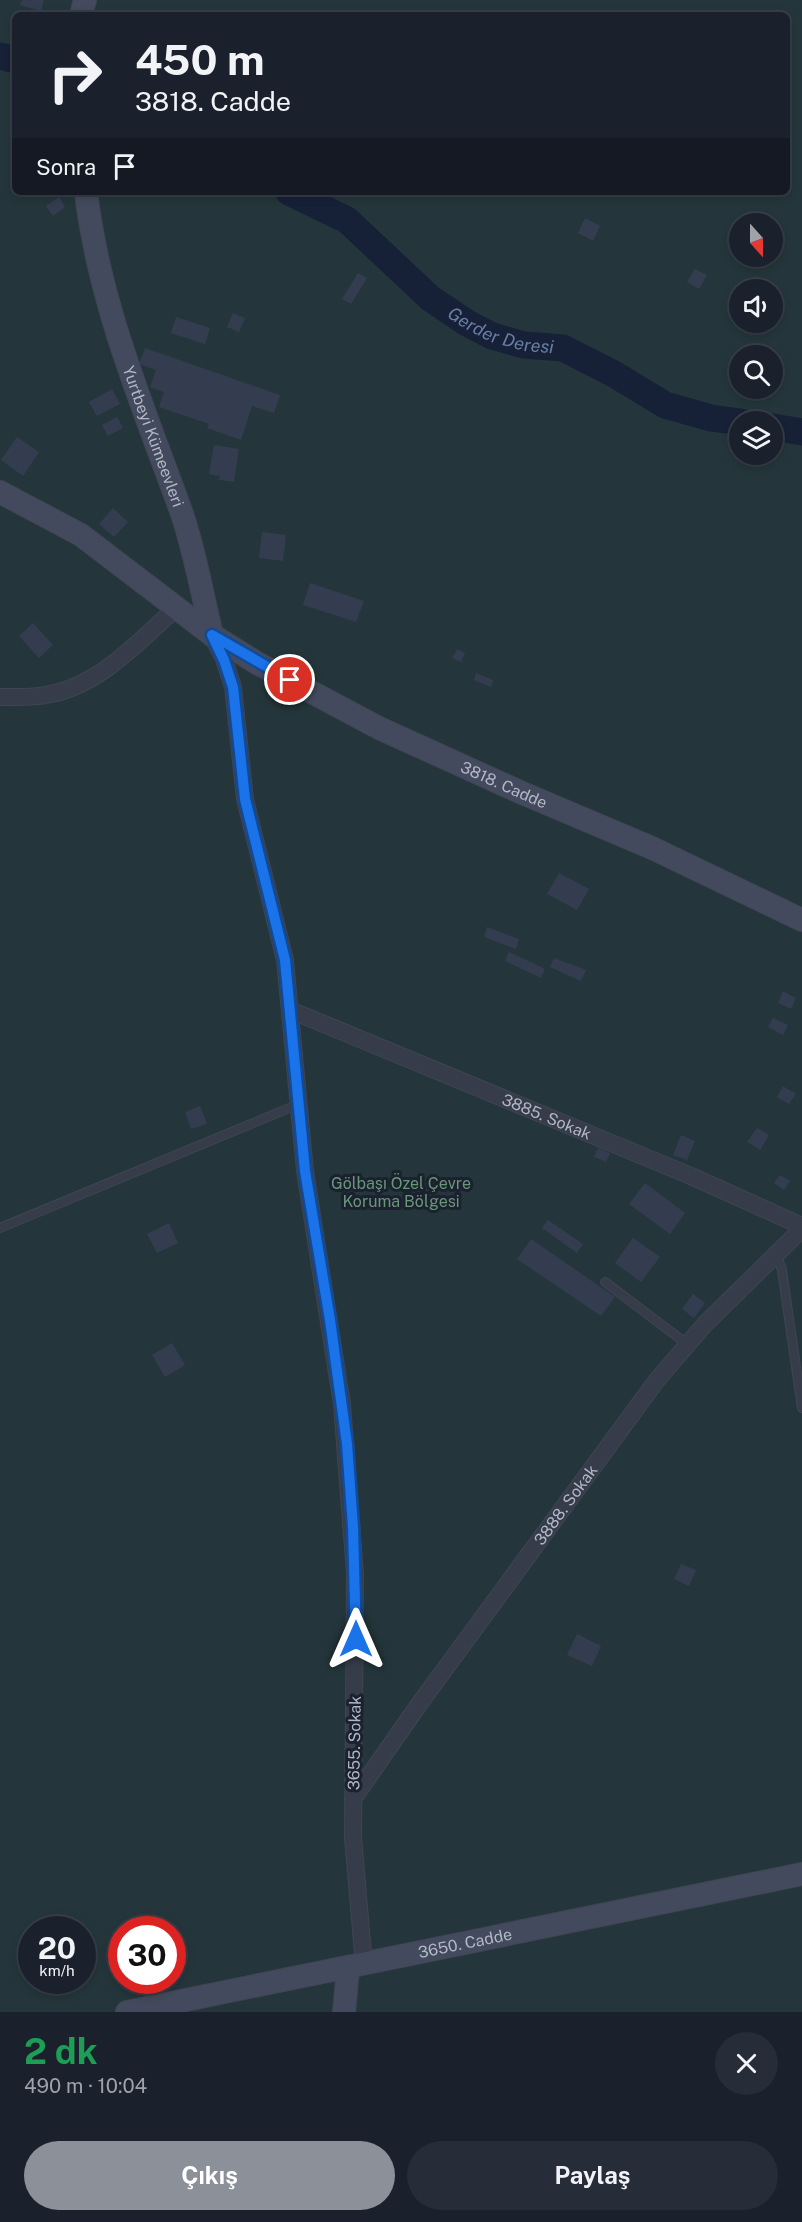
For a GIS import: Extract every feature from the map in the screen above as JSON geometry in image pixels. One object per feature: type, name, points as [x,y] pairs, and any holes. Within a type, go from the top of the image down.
[{"type":"street","name":"Yurtbeyi Kümeevleri","points":[[86,195],[94,250],[111,317],[142,410],[181,512],[212,635]]},
{"type":"street","points":[[0,492],[81,535],[212,635]]},
{"type":"street","points":[[0,697],[43,696],[79,685],[116,662],[177,608]]},
{"type":"street","name":"3818. Cadde","points":[[212,635],[257,663],[379,728],[520,792],[652,848],[802,920]]},
{"type":"street","name":"3655. Sokak","points":[[212,635],[233,687],[245,799],[280,933],[290,1010],[305,1171],[342,1404],[350,1484],[356,1618],[353,1799],[356,1967]]},
{"type":"street","name":"3885. Sokak","points":[[290,1010],[691,1176],[802,1228]]},
{"type":"street","name":"3888. Sokak","points":[[353,1799],[420,1703],[632,1413],[687,1344],[777,1256],[802,1228]]},
{"type":"street","name":"3650. Cadde","points":[[128,2012],[802,1874]]},
{"type":"street","points":[[344,2012],[356,1967]]},
{"type":"lane","points":[[0,1228],[299,1104]]},
{"type":"lane","points":[[777,1256],[782,1270],[802,1408]]},
{"type":"lane","points":[[605,1282],[687,1344]]},
{"type":"green space","name":"Gölbaşı Özel Çevre Koruma Bölgesi","points":[[0,0],[802,0],[802,2012],[0,2012]]},
{"type":"building","points":[[22,0],[44,0],[41,11],[20,5]]},
{"type":"building","points":[[59,197],[65,207],[53,216],[46,206]]},
{"type":"building","points":[[585,218],[600,226],[593,241],[578,233]]},
{"type":"building","points":[[695,269],[707,275],[699,289],[687,282]]},
{"type":"building","points":[[358,273],[367,278],[351,304],[342,299]]},
{"type":"building","points":[[233,313],[245,318],[239,332],[227,327]]},
{"type":"building","points":[[176,317],[210,328],[205,344],[171,333]]},
{"type":"building","points":[[145,348],[280,395],[274,413],[252,406],[241,440],[207,428],[209,424],[159,407],[164,392],[150,387],[156,370],[139,364]]},
{"type":"building","points":[[112,389],[120,404],[97,416],[89,402]]},
{"type":"building","points":[[117,417],[123,428],[108,436],[102,425]]},
{"type":"building","points":[[17,437],[39,452],[23,476],[1,460]]},
{"type":"building","points":[[214,445],[239,449],[234,482],[219,480],[220,476],[209,474]]},
{"type":"building","points":[[113,508],[128,522],[114,537],[99,524]]},
{"type":"building","points":[[262,532],[286,535],[283,561],[259,558]]},
{"type":"building","points":[[310,583],[364,601],[356,622],[303,605]]},
{"type":"building","points":[[33,623],[53,645],[39,658],[19,636]]},
{"type":"building","points":[[457,649],[465,653],[461,662],[452,658]]},
{"type":"building","points":[[476,673],[493,680],[491,687],[474,680]]},
{"type":"building","points":[[559,873],[589,889],[577,910],[547,894]]},
{"type":"building","points":[[487,927],[519,939],[516,949],[484,937]]},
{"type":"building","points":[[509,952],[545,969],[541,978],[505,961]]},
{"type":"building","points":[[554,958],[586,970],[581,981],[550,967]]},
{"type":"building","points":[[783,991],[796,998],[791,1009],[778,1003]]},
{"type":"building","points":[[773,1018],[788,1025],[783,1035],[768,1027]]},
{"type":"building","points":[[783,1086],[796,1094],[789,1104],[777,1097]]},
{"type":"building","points":[[200,1106],[207,1124],[191,1129],[185,1112]]},
{"type":"building","points":[[757,1128],[769,1135],[760,1150],[747,1142]]},
{"type":"building","points":[[681,1135],[695,1141],[687,1160],[673,1155]]},
{"type":"building","points":[[598,1148],[610,1153],[606,1162],[594,1157]]},
{"type":"building","points":[[780,1175],[790,1181],[784,1190],[774,1183]]},
{"type":"building","points":[[645,1183],[685,1213],[670,1234],[629,1204]]},
{"type":"building","points":[[548,1220],[583,1244],[577,1253],[542,1228]]},
{"type":"building","points":[[169,1223],[178,1243],[157,1253],[147,1234]]},
{"type":"building","points":[[633,1238],[660,1257],[641,1282],[615,1263]]},
{"type":"building","points":[[531,1239],[615,1297],[601,1316],[517,1259]]},
{"type":"building","points":[[693,1294],[705,1303],[694,1318],[682,1309]]},
{"type":"building","points":[[172,1343],[185,1365],[165,1377],[152,1355]]},
{"type":"building","points":[[681,1564],[696,1570],[689,1586],[674,1579]]},
{"type":"building","points":[[577,1634],[601,1646],[592,1666],[567,1655]]},
{"type":"waterway","name":"Gerder Deresi","points":[[0,56],[12,59]]},
{"type":"waterway","name":"Gerder Deresi","points":[[295,195],[347,220],[430,298],[467,323],[492,336],[524,345],[563,348],[614,374],[665,405],[711,418],[729,420]]},
{"type":"waterway","name":"Gerder Deresi","points":[[783,429],[802,432]]},
{"type":"route","points":[[290,680],[212,635],[230,673],[237,708],[245,799],[285,960],[305,1171],[321,1261],[347,1444],[356,1574],[356,1639]]}]
